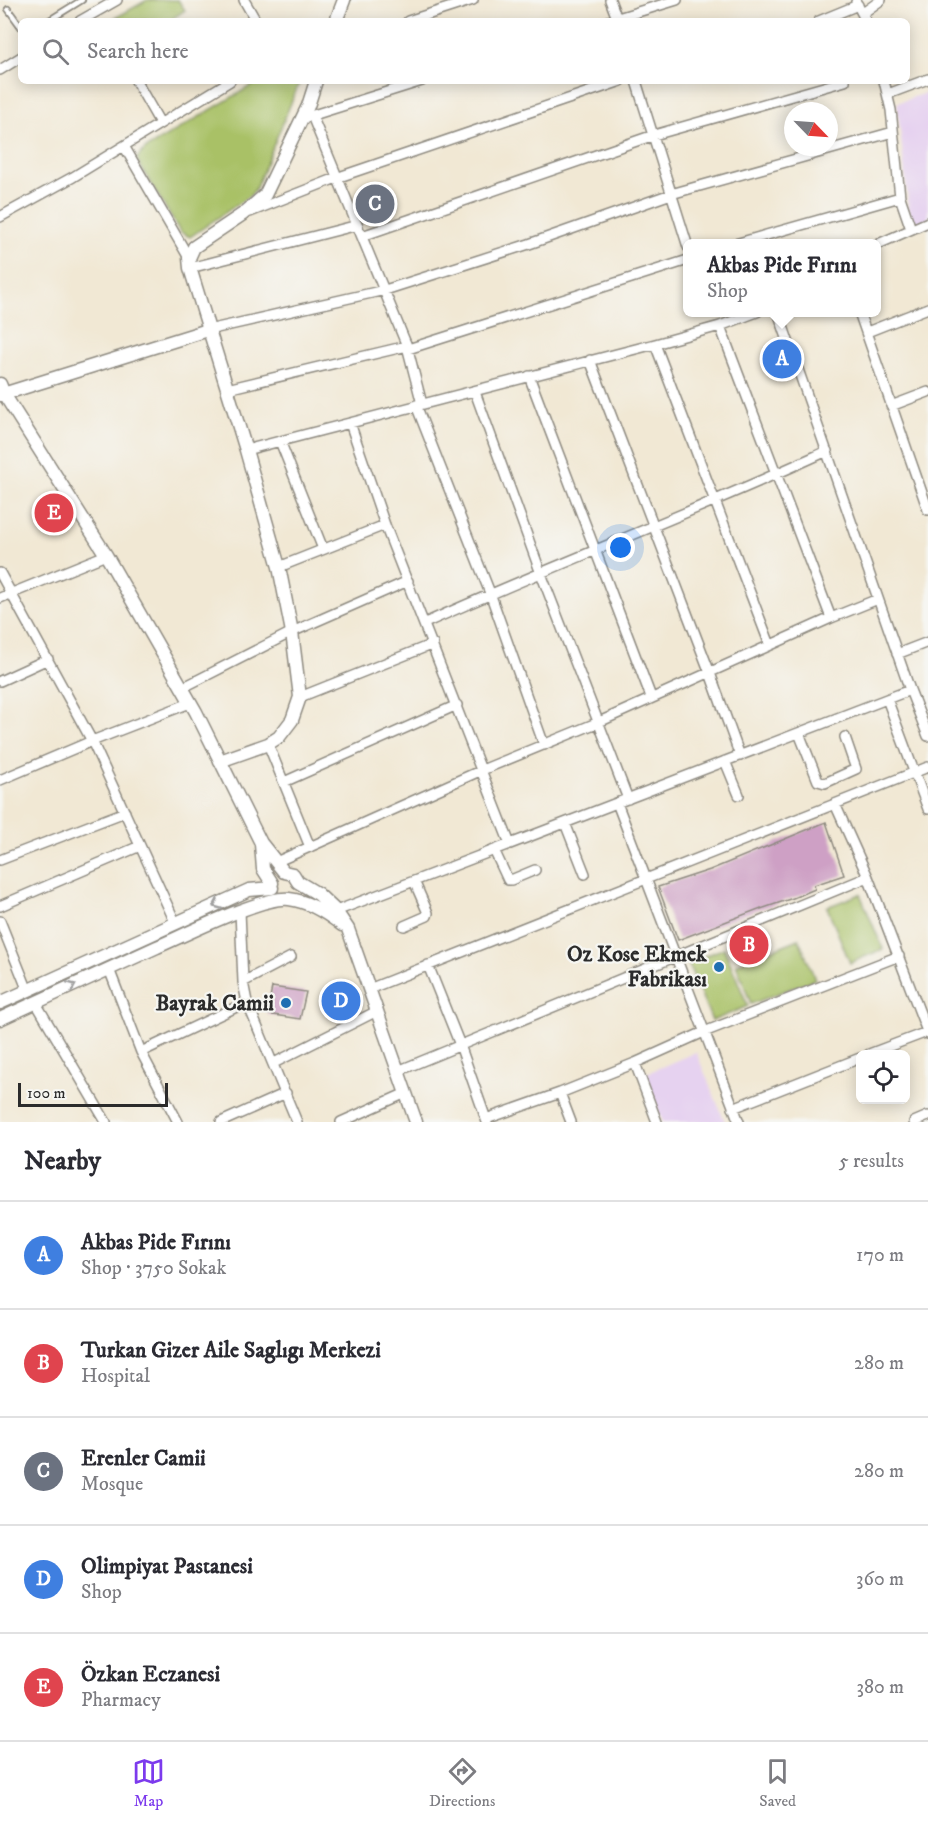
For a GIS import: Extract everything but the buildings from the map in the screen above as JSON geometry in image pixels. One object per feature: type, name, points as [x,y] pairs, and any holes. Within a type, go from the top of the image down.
[{"type":"main road","points":[[337,18],[344,0]]},
{"type":"main road","points":[[220,761],[268,744],[286,730],[300,697],[292,632],[279,567],[190,263],[194,247],[243,214],[265,195],[307,117],[315,84]]},
{"type":"main road","points":[[208,330],[1,391],[106,555],[182,688],[261,843],[280,867],[293,874],[298,882],[318,894],[348,929],[416,1122]]},
{"type":"main road","points":[[261,843],[263,869],[274,893],[285,899],[335,914]]},
{"type":"main road","points":[[272,886],[280,867]]},
{"type":"main road","points":[[249,890],[263,869]]},
{"type":"main road","points":[[0,1019],[240,911],[297,894],[298,882]]},
{"type":"main road","points":[[0,1004],[249,890],[272,886]]},
{"type":"street","points":[[244,0],[254,18]]},
{"type":"street","points":[[610,0],[614,18]]},
{"type":"street","points":[[620,18],[676,0]]},
{"type":"street","points":[[830,18],[860,10],[881,0]]},
{"type":"street","points":[[85,18],[112,1]]},
{"type":"street","points":[[417,18],[468,1]]},
{"type":"street","points":[[96,12],[99,18]]},
{"type":"street","points":[[0,70],[18,59]]},
{"type":"street","points":[[888,94],[928,79]]},
{"type":"street","points":[[138,84],[160,123]]},
{"type":"street","points":[[0,217],[73,177],[225,84]]},
{"type":"street","points":[[412,84],[307,117],[339,177],[408,348],[419,404],[544,744]]},
{"type":"street","points":[[243,214],[339,177],[612,84]]},
{"type":"street","points":[[637,84],[685,239]]},
{"type":"street","points":[[362,236],[654,135],[833,84]]},
{"type":"street","points":[[885,84],[900,197],[911,229]]},
{"type":"street","points":[[208,330],[385,290],[530,244],[671,194],[893,132]]},
{"type":"street","points":[[124,146],[190,263],[358,225]]},
{"type":"street","points":[[760,239],[900,197]]},
{"type":"street","points":[[881,243],[928,222]]},
{"type":"street","points":[[227,388],[408,348],[683,261]]},
{"type":"street","points":[[867,332],[928,308]]},
{"type":"street","points":[[246,450],[655,344],[744,317]]},
{"type":"street","points":[[780,317],[897,654],[928,736]]},
{"type":"street","points":[[861,317],[891,406],[924,488],[928,510]]},
{"type":"street","points":[[720,326],[831,618]]},
{"type":"street","points":[[655,344],[770,645]]},
{"type":"street","points":[[590,360],[740,756]]},
{"type":"street","points":[[529,376],[651,698]]},
{"type":"street","points":[[475,392],[540,571],[628,798]]},
{"type":"street","points":[[891,406],[928,392]]},
{"type":"street","points":[[350,423],[385,525],[510,844]]},
{"type":"street","points":[[280,441],[323,549]]},
{"type":"street","points":[[425,623],[540,571],[777,474],[827,451]]},
{"type":"street","points":[[279,567],[385,525]]},
{"type":"street","points":[[0,598],[106,555]]},
{"type":"street","points":[[0,573],[92,741],[176,924]]},
{"type":"street","points":[[182,688],[292,632],[408,581]]},
{"type":"street","points":[[280,867],[310,847],[878,599]]},
{"type":"street","points":[[897,654],[928,642]]},
{"type":"street","points":[[300,697],[433,644]]},
{"type":"street","points":[[0,681],[48,658]]},
{"type":"street","points":[[335,914],[414,881],[910,690]]},
{"type":"street","points":[[887,699],[928,809]]},
{"type":"street","points":[[0,780],[190,703]]},
{"type":"street","points":[[284,782],[457,705]]},
{"type":"street","points":[[799,733],[818,781],[821,783],[856,769],[845,737]]},
{"type":"street","points":[[268,744],[310,847]]},
{"type":"street","points":[[725,761],[739,795]]},
{"type":"street","points":[[369,989],[928,767]]},
{"type":"street","points":[[617,803],[739,1122]]},
{"type":"street","points":[[835,804],[868,877],[928,1033],[880,1050]]},
{"type":"street","points":[[0,860],[125,812]]},
{"type":"street","points":[[565,823],[585,874]]},
{"type":"street","points":[[0,906],[140,846]]},
{"type":"street","points":[[494,850],[508,880],[535,870]]},
{"type":"street","points":[[398,1071],[868,877]]},
{"type":"street","points":[[404,926],[428,914],[414,881]]},
{"type":"street","points":[[240,911],[243,982],[247,1002],[297,1122]]},
{"type":"street","points":[[0,921],[28,991]]},
{"type":"street","points":[[428,965],[460,1045],[486,1120],[560,1093],[704,1032],[899,956]]},
{"type":"street","points":[[243,982],[291,957]]},
{"type":"street","points":[[109,969],[141,1052],[178,1122]]},
{"type":"street","points":[[141,1052],[247,1002]]},
{"type":"street","points":[[36,1003],[106,1122]]},
{"type":"street","points":[[274,1063],[377,1011]]},
{"type":"street","points":[[733,1108],[856,1060]]},
{"type":"street","points":[[635,1063],[657,1122]]},
{"type":"street","points":[[341,1122],[406,1093]]},
{"type":"street","points":[[560,1093],[571,1122]]},
{"type":"street","points":[[221,1122],[286,1094]]},
{"type":"street","points":[[914,1122],[928,1116]]},
{"type":"lane","points":[[53,18],[82,0]]},
{"type":"lane","points":[[8,9],[18,23]]},
{"type":"shaded area","points":[[928,92],[928,220],[911,227],[897,103]]},
{"type":"shaded area","points":[[696,1052],[725,1122],[663,1122],[643,1075]]},
{"type":"green space","points":[[147,0],[178,0],[185,10],[173,18],[115,18]]},
{"type":"green space","points":[[254,84],[299,84],[256,188],[251,195],[190,237],[180,232],[139,164],[137,158],[145,149]]},
{"type":"green space","points":[[860,894],[883,949],[850,963],[827,907]]},
{"type":"green space","points":[[799,939],[815,979],[751,1004],[736,964]]},
{"type":"green space","points":[[724,948],[748,1006],[712,1021],[688,963]]},
{"type":"place","name":"Erenler Camii","points":[[375,204]]},
{"type":"place","name":"Akbas Pide Fırını","points":[[782,359]]},
{"type":"place","name":"Özkan Eczanesi","points":[[54,513]]},
{"type":"place","name":"Turkan Gizer Aile Saglıgı Merkezi","points":[[749,945]]},
{"type":"place","name":"Oz Kose Ekmek Fabrikası","points":[[719,967]]},
{"type":"place","name":"Olimpiyat Pastanesi","points":[[341,1001]]},
{"type":"place","name":"Bayrak Camii","points":[[286,1003]]}]
